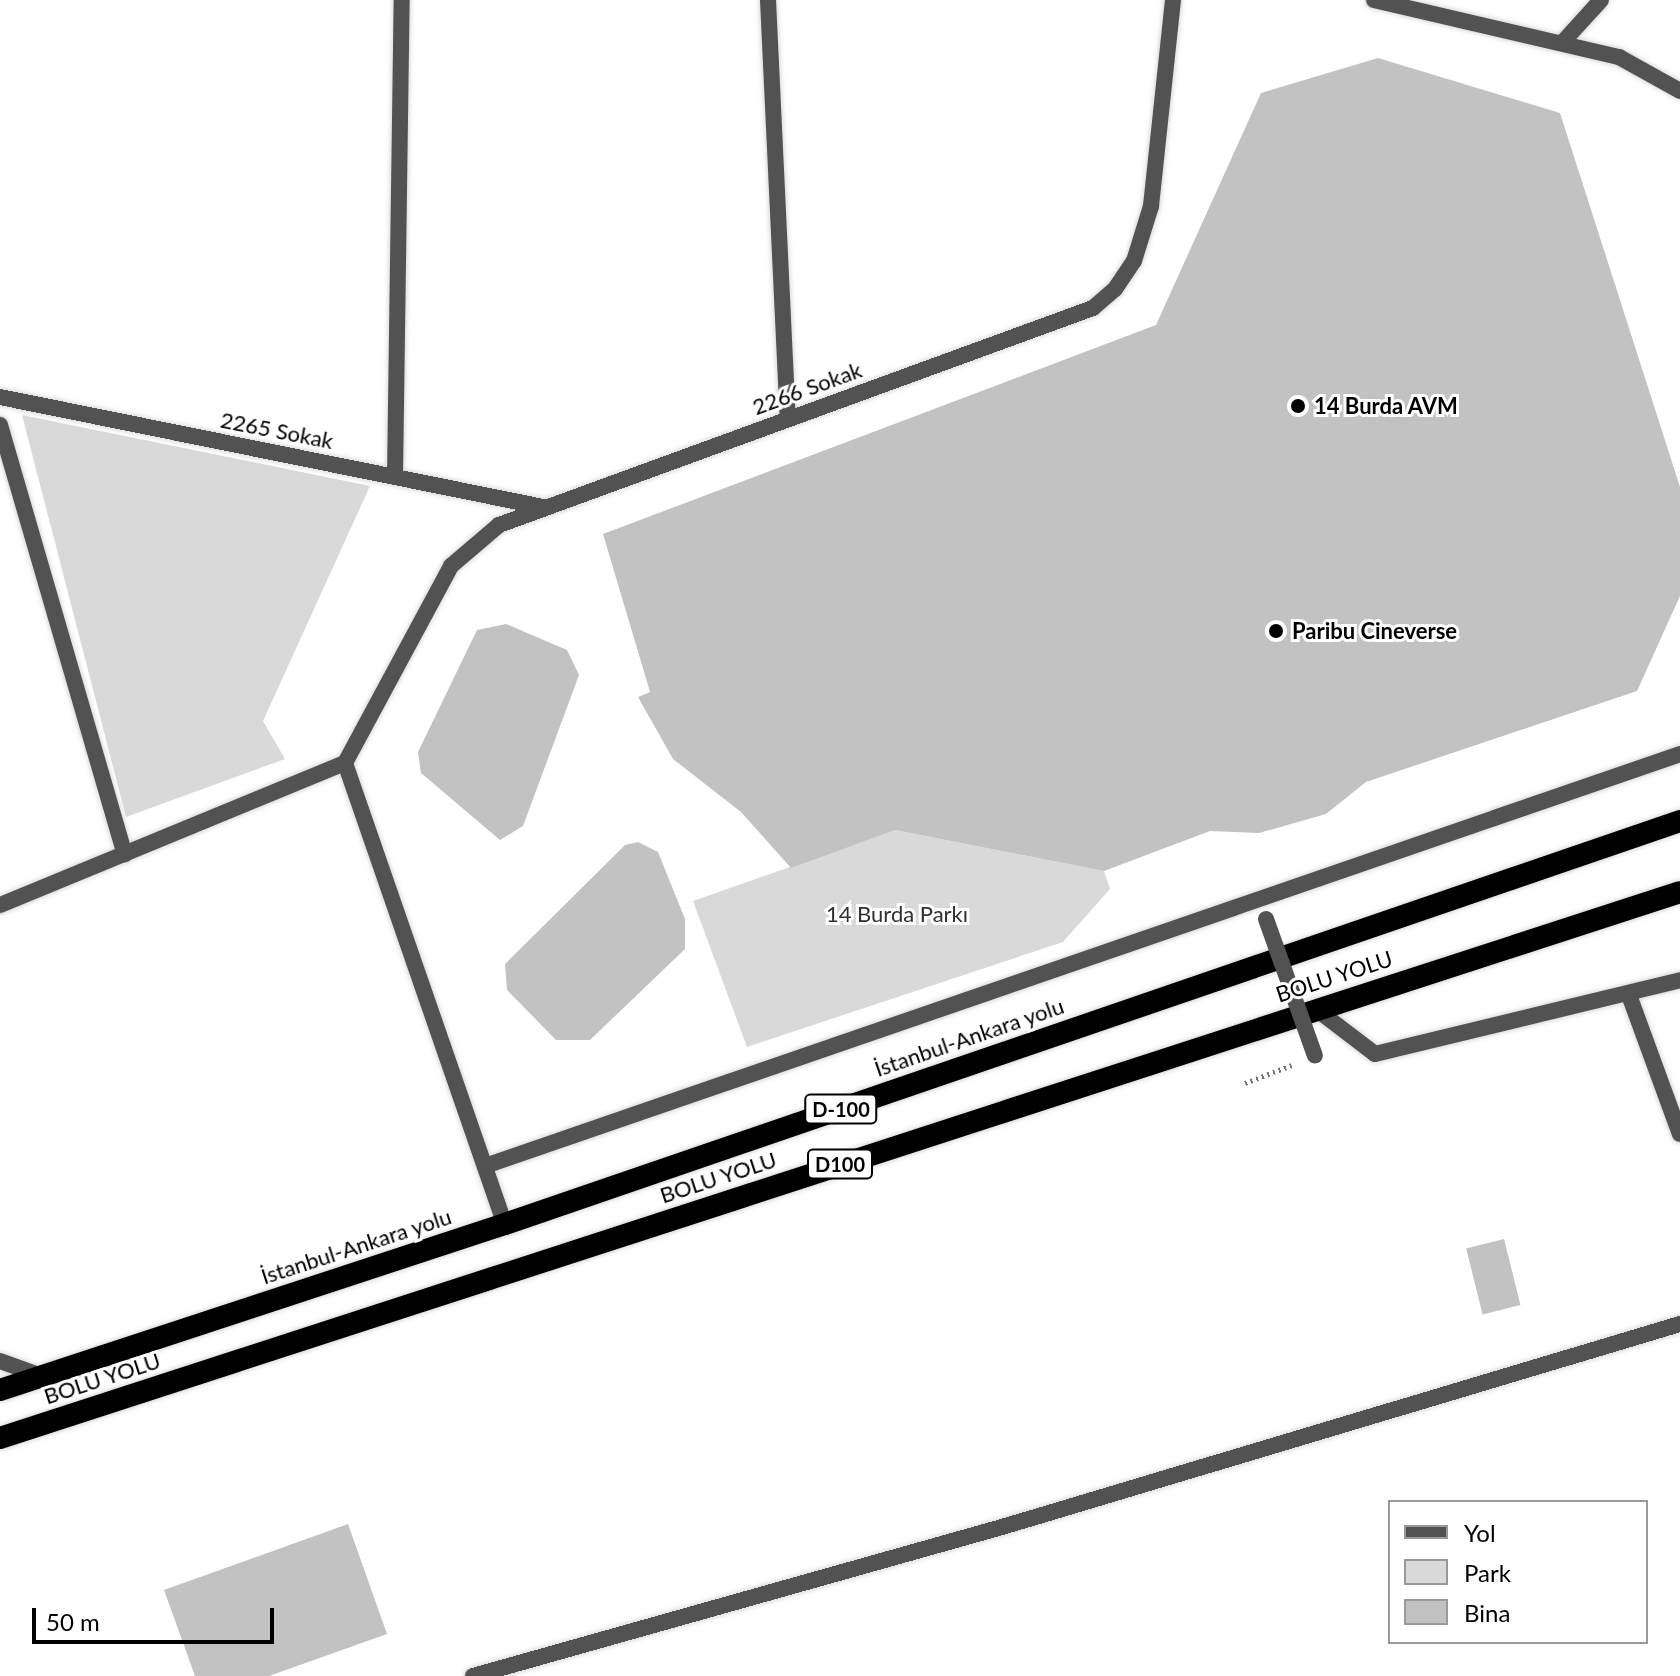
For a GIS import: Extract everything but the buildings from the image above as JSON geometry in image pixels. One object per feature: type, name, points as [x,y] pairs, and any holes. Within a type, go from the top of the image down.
[{"type":"highway","name":"İstanbul-Ankara yolu","points":[[0,1390],[505,1224],[1680,821]]},
{"type":"highway","name":"BOLU YOLU","points":[[6,1438],[1680,892]]},
{"type":"highway","points":[[1567,929],[1680,905]]},
{"type":"street","points":[[395,477],[402,0]]},
{"type":"street","points":[[768,0],[788,418]]},
{"type":"street","name":"2266 Sokak","points":[[345,763],[451,566],[499,525],[1093,308],[1115,289],[1134,261],[1151,206],[1173,0]]},
{"type":"street","points":[[1374,0],[1619,57],[1680,91]]},
{"type":"street","points":[[1562,43],[1601,0]]},
{"type":"street","name":"2265 Sokak","points":[[0,397],[545,507]]},
{"type":"street","points":[[0,425],[125,854]]},
{"type":"street","points":[[485,1166],[1680,754]]},
{"type":"street","points":[[0,905],[345,763],[505,1224]]},
{"type":"street","points":[[1266,919],[1315,1056]]},
{"type":"street","points":[[1316,1009],[1375,1054],[1629,995],[1680,980]]},
{"type":"street","points":[[1629,995],[1680,1134]]},
{"type":"street","points":[[473,1676],[1002,1527],[1680,1324]]},
{"type":"street","points":[[0,1361],[42,1376]]},
{"type":"path","points":[[1245,1083],[1315,1056]]},
{"type":"green space","points":[[22,415],[370,486],[263,721],[285,759],[126,817]]},
{"type":"green space","name":"14 Burda Parkı","points":[[895,830],[1104,871],[1110,889],[1063,942],[747,1047],[693,901]]},
{"type":"place","name":"14 Burda AVM","points":[[1298,406]]},
{"type":"place","name":"Paribu Cineverse","points":[[1276,631]]}]
